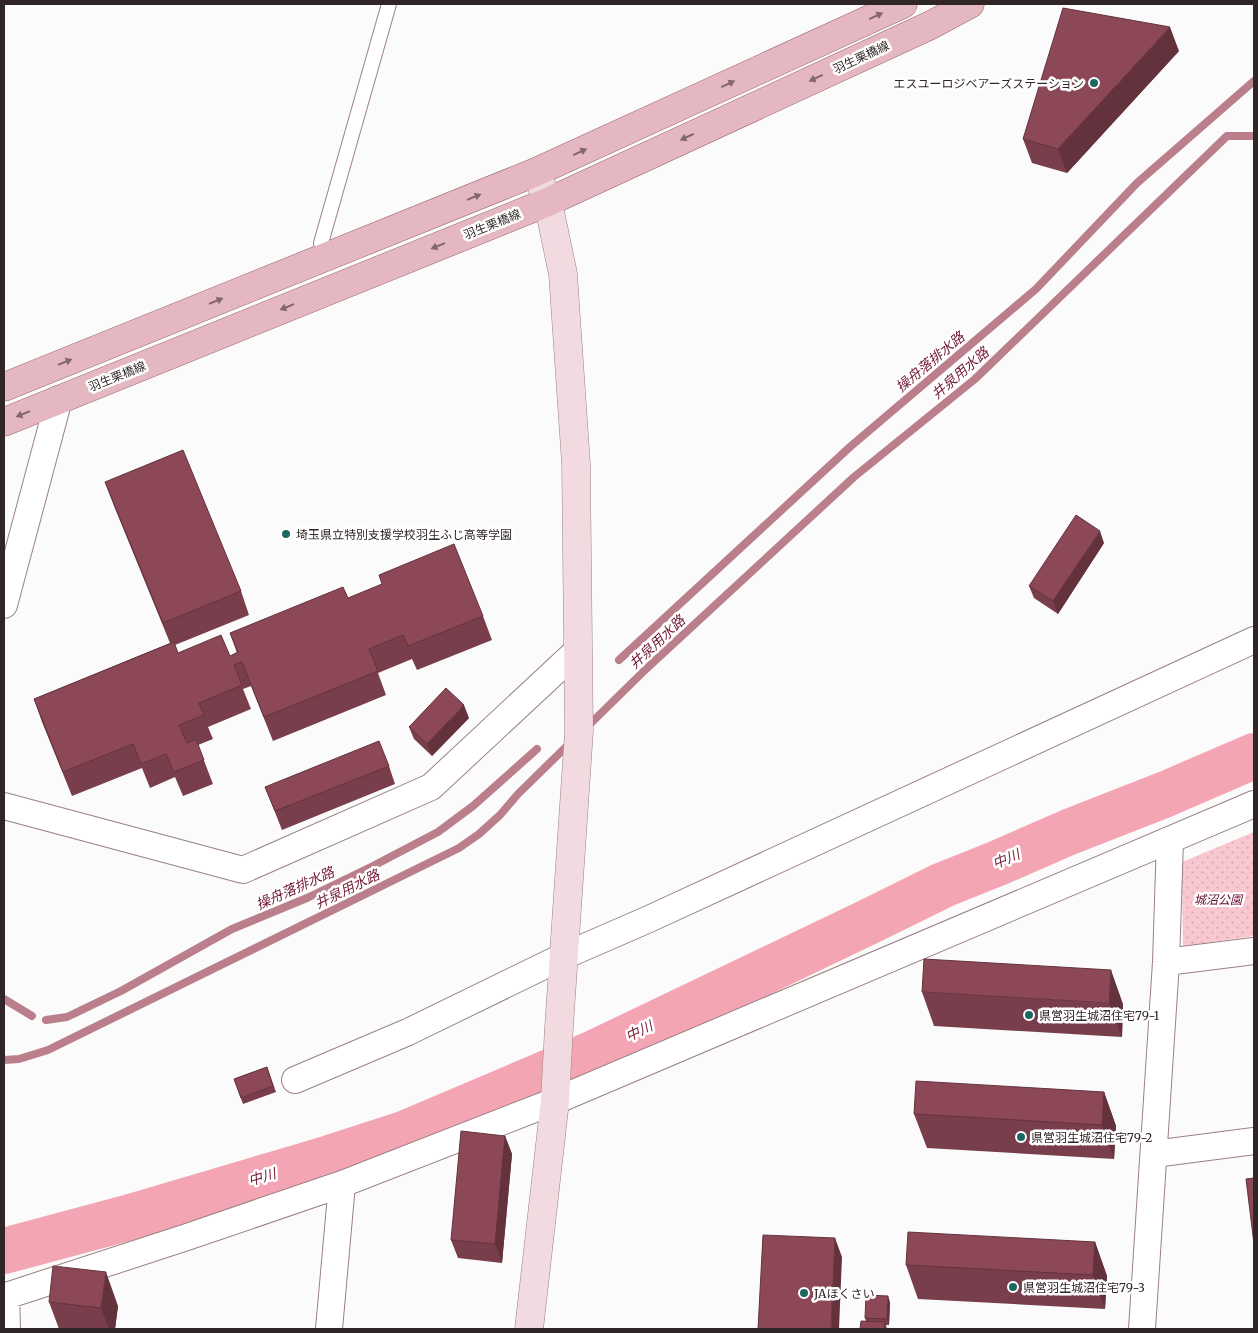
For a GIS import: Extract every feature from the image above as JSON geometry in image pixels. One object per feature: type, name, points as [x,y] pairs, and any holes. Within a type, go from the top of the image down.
[{"type":"main road","points":[[4,387],[536,172],[902,4]]},
{"type":"main road","name":"羽生栗橋線","points":[[4,422],[548,202],[931,25],[970,4]]},
{"type":"street","points":[[529,1329],[556,1101],[559,1027],[579,731],[576,464],[563,274],[548,202],[536,172]]},
{"type":"street","points":[[4,605],[59,399]]},
{"type":"street","points":[[295,1080],[408,1032],[564,956],[649,919],[1254,640]]},
{"type":"street","points":[[4,806],[244,870],[431,787],[578,650]]},
{"type":"street","points":[[7,1329],[5,1296],[342,1184],[556,1101],[1254,804]]},
{"type":"street","points":[[1142,1329],[1166,962],[1170,840]]},
{"type":"street","points":[[1166,962],[1254,951]]},
{"type":"street","points":[[1154,1154],[1254,1141]]},
{"type":"street","points":[[329,1329],[342,1184]]},
{"type":"lane","points":[[321,243],[388,4]]},
{"type":"green space","name":"城沼公園","points":[[1254,832],[1254,936],[1183,946],[1182,862]]},
{"type":"building","points":[[1063,8],[1170,27],[1058,149],[1023,139]]},
{"type":"building","points":[[183,450],[241,591],[163,623],[105,482]]},
{"type":"building","points":[[1076,515],[1100,531],[1053,601],[1029,586]]},
{"type":"building","points":[[454,544],[483,616],[408,646],[403,635],[369,649],[378,671],[264,717],[242,662],[234,665],[242,685],[199,703],[204,715],[179,725],[187,743],[196,739],[204,760],[174,772],[166,754],[141,764],[133,744],[63,772],[34,699],[174,642],[178,653],[221,635],[230,656],[238,652],[230,633],[343,587],[348,598],[382,584],[379,575]]},
{"type":"building","points":[[446,688],[464,705],[427,744],[409,727]]},
{"type":"building","points":[[379,741],[389,766],[275,811],[265,787]]},
{"type":"building","points":[[924,959],[1111,970],[1109,1003],[922,992]]},
{"type":"building","points":[[267,1067],[273,1086],[241,1098],[234,1079]]},
{"type":"building","points":[[916,1081],[1104,1092],[1102,1125],[914,1114]]},
{"type":"building","points":[[461,1131],[505,1136],[495,1244],[451,1240]]},
{"type":"building","points":[[1254,1178],[1254,1244],[1246,1179]]},
{"type":"building","points":[[908,1232],[1095,1242],[1093,1275],[906,1265]]},
{"type":"building","name":"JAほくさい","points":[[763,1235],[835,1238],[831,1329],[758,1329]]},
{"type":"building","points":[[53,1266],[106,1272],[101,1308],[49,1302]]},
{"type":"building","points":[[866,1295],[888,1296],[887,1319],[865,1318]]},
{"type":"building","points":[[861,1321],[885,1322],[884,1329],[860,1329]]},
{"type":"waterway","name":"操舟落排水路","points":[[619,660],[851,446],[1036,289],[1137,183],[1254,81]]},
{"type":"waterway","name":"井泉用水路","points":[[586,728],[646,669],[854,477],[975,379],[1227,136],[1254,136]]},
{"type":"waterway","name":"井泉用水路","points":[[4,1060],[19,1059],[48,1050],[459,848],[479,834],[500,815],[518,794],[570,743]]},
{"type":"waterway","name":"操舟落排水路","points":[[46,1020],[67,1017],[121,991],[232,929],[307,898],[438,832],[473,806],[537,749]]},
{"type":"waterway","name":"中川","points":[[4,1251],[127,1218],[404,1134],[592,1054],[943,885],[1254,756]]},
{"type":"waterway","name":"操舟落排水路","points":[[4,999],[32,1016]]},
{"type":"place","name":"エスユーロジベアーズステーション","points":[[1094,83]]},
{"type":"place","name":"埼玉県立特別支援学校羽生ふじ高等学園","points":[[286,534]]},
{"type":"place","name":"県営羽生城沼住宅79-1","points":[[1029,1015]]},
{"type":"place","name":"県営羽生城沼住宅79-2","points":[[1021,1137]]},
{"type":"place","name":"県営羽生城沼住宅79-3","points":[[1013,1287]]},
{"type":"place","name":"JAほくさい","points":[[804,1293]]}]
